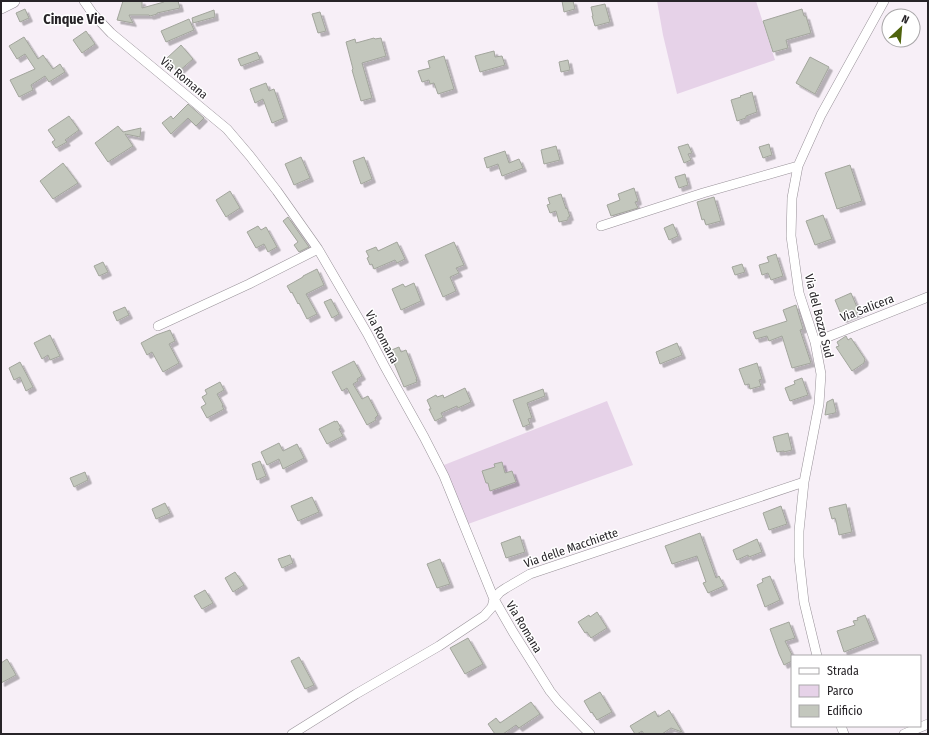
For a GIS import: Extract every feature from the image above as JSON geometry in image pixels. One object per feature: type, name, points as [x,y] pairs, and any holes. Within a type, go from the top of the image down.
[{"type":"main road","points":[[1,7],[13,1]]},
{"type":"street","name":"Via Romana","points":[[84,1],[93,14],[111,33],[227,130],[250,156],[277,191],[318,249],[367,332],[384,367],[424,437],[444,476],[494,599],[512,632],[550,691],[590,734]]},
{"type":"street","name":"Via del Bozzo Sud","points":[[817,655],[804,602],[798,557],[804,482],[819,404],[821,374],[815,342],[799,293],[791,236],[792,198],[798,166],[821,115],[884,1]]},
{"type":"street","points":[[601,226],[696,195],[798,166]]},
{"type":"street","points":[[158,326],[256,281],[318,249]]},
{"type":"street","name":"Via Salicera","points":[[815,342],[928,297]]},
{"type":"street","name":"Via delle Macchiette","points":[[292,734],[356,694],[439,646],[484,616],[492,607],[494,599],[500,592],[530,574],[804,482]]},
{"type":"street","points":[[904,734],[921,727]]},
{"type":"green space","points":[[657,1],[756,1],[775,60],[677,94],[663,35]]},
{"type":"green space","points":[[607,401],[633,465],[468,524],[444,465]]},
{"type":"building","points":[[123,1],[142,1],[142,8],[164,1],[178,1],[180,8],[150,16],[129,15],[133,23],[117,20]]},
{"type":"building","points":[[562,1],[573,1],[575,9],[564,12]]},
{"type":"building","points":[[605,4],[610,22],[595,26],[591,7]]},
{"type":"building","points":[[25,9],[29,18],[20,22],[16,13]]},
{"type":"building","points":[[802,9],[804,16],[806,16],[811,33],[786,40],[788,48],[773,52],[763,21]]},
{"type":"building","points":[[214,10],[215,17],[193,23],[192,18]]},
{"type":"building","points":[[320,12],[326,31],[318,33],[312,14]]},
{"type":"building","points":[[189,19],[194,30],[166,42],[161,31]]},
{"type":"building","points":[[86,31],[95,44],[82,53],[73,40]]},
{"type":"building","points":[[24,37],[38,59],[43,55],[53,69],[60,64],[65,72],[49,82],[45,76],[31,85],[33,90],[19,97],[10,80],[35,69],[25,54],[17,59],[9,46]]},
{"type":"building","points":[[374,38],[381,38],[386,56],[362,63],[372,98],[361,101],[346,42],[355,39],[356,43]]},
{"type":"building","points":[[181,45],[193,59],[178,72],[167,58]]},
{"type":"building","points":[[494,51],[495,57],[502,56],[505,65],[480,72],[475,56]]},
{"type":"building","points":[[257,52],[260,59],[241,66],[238,59]]},
{"type":"building","points":[[444,56],[454,89],[438,94],[434,83],[430,84],[429,80],[422,82],[418,71],[430,68],[428,61]]},
{"type":"building","points":[[810,57],[829,67],[815,94],[796,83]]},
{"type":"building","points":[[568,60],[570,70],[561,72],[559,62]]},
{"type":"building","points":[[266,83],[269,91],[274,89],[284,118],[272,123],[263,99],[255,103],[250,89]]},
{"type":"building","points":[[752,92],[757,112],[737,121],[731,100]]},
{"type":"building","points":[[188,104],[204,118],[196,126],[188,118],[171,134],[162,123],[171,116],[173,119]]},
{"type":"building","points":[[69,116],[79,130],[65,140],[67,142],[56,148],[52,142],[55,140],[48,130]]},
{"type":"building","points":[[118,126],[123,132],[141,128],[140,137],[125,134],[133,146],[108,162],[95,143]]},
{"type":"building","points":[[688,144],[692,153],[688,154],[691,160],[684,163],[678,147]]},
{"type":"building","points":[[769,144],[772,155],[763,158],[759,147]]},
{"type":"building","points":[[556,146],[560,160],[544,164],[541,150]]},
{"type":"building","points":[[505,151],[509,163],[519,159],[523,168],[502,176],[498,164],[487,168],[484,158]]},
{"type":"building","points":[[301,157],[310,178],[294,185],[285,164]]},
{"type":"building","points":[[364,157],[372,179],[361,184],[353,161]]},
{"type":"building","points":[[63,163],[78,183],[53,199],[40,181]]},
{"type":"building","points":[[850,165],[862,201],[837,209],[825,173]]},
{"type":"building","points":[[685,174],[688,185],[679,188],[675,177]]},
{"type":"building","points":[[634,188],[638,201],[635,202],[638,208],[611,216],[607,205],[620,200],[618,194]]},
{"type":"building","points":[[230,191],[240,208],[226,217],[216,200]]},
{"type":"building","points":[[561,194],[570,217],[568,217],[568,220],[559,222],[556,211],[550,213],[547,205],[550,204],[548,198]]},
{"type":"building","points":[[714,197],[721,221],[706,225],[704,219],[702,220],[697,202]]},
{"type":"building","points":[[823,215],[832,239],[815,245],[806,221]]},
{"type":"building","points":[[288,217],[309,247],[299,252],[294,245],[298,242],[283,221]]},
{"type":"building","points":[[673,224],[678,236],[669,240],[664,228]]},
{"type":"building","points":[[258,226],[261,230],[266,227],[277,247],[268,252],[264,244],[256,248],[247,232]]},
{"type":"building","points":[[397,242],[405,259],[397,263],[395,260],[374,269],[372,264],[370,265],[367,258],[369,257],[366,251],[376,247],[378,251]]},
{"type":"building","points":[[454,242],[464,265],[456,268],[459,273],[450,277],[456,291],[443,297],[425,255]]},
{"type":"building","points":[[776,254],[783,276],[771,280],[768,273],[762,275],[759,265],[769,262],[767,257]]},
{"type":"building","points":[[103,262],[108,272],[99,276],[94,266]]},
{"type":"building","points":[[742,264],[745,272],[735,275],[732,267]]},
{"type":"building","points":[[317,269],[324,285],[306,294],[317,314],[307,319],[299,303],[298,304],[287,286]]},
{"type":"building","points":[[414,283],[421,301],[401,310],[392,289],[403,284],[405,287]]},
{"type":"building","points":[[851,293],[859,312],[843,319],[835,300]]},
{"type":"building","points":[[331,299],[339,314],[332,318],[324,302]]},
{"type":"building","points":[[796,305],[803,329],[800,330],[811,363],[792,368],[782,336],[769,341],[767,336],[756,339],[753,332],[787,321],[783,310]]},
{"type":"building","points":[[125,307],[129,315],[117,321],[113,312]]},
{"type":"building","points":[[170,330],[175,341],[169,344],[179,363],[163,372],[152,352],[147,355],[141,343]]},
{"type":"building","points":[[50,335],[60,356],[50,360],[48,355],[42,359],[34,343]]},
{"type":"building","points":[[846,336],[848,340],[851,338],[865,359],[864,363],[852,371],[836,347],[839,346],[837,342]]},
{"type":"building","points":[[677,343],[682,355],[660,364],[656,352]]},
{"type":"building","points":[[399,347],[401,352],[406,350],[417,379],[417,382],[404,387],[389,351]]},
{"type":"building","points":[[354,361],[362,376],[353,384],[362,399],[368,396],[378,415],[375,418],[376,420],[367,425],[347,388],[342,391],[332,372]]},
{"type":"building","points":[[20,362],[33,387],[26,391],[20,377],[14,380],[9,368]]},
{"type":"building","points":[[757,363],[762,379],[759,380],[761,386],[750,389],[749,384],[745,385],[739,369]]},
{"type":"building","points":[[802,378],[808,395],[790,401],[785,388],[795,384],[794,381]]},
{"type":"building","points":[[220,382],[224,390],[217,394],[224,409],[207,418],[201,407],[206,404],[202,397],[207,394],[205,390]]},
{"type":"building","points":[[465,388],[471,402],[441,413],[443,417],[435,421],[429,409],[431,409],[427,400],[436,395],[437,397],[443,395],[444,398]]},
{"type":"building","points":[[543,389],[545,396],[527,403],[532,418],[528,419],[530,424],[523,427],[513,400]]},
{"type":"building","points":[[833,399],[836,411],[835,413],[825,415],[827,402]]},
{"type":"building","points":[[337,421],[341,428],[339,429],[343,436],[327,444],[319,429]]},
{"type":"building","points":[[788,433],[792,450],[777,452],[773,437]]},
{"type":"building","points":[[279,443],[283,451],[297,444],[304,458],[283,469],[279,459],[267,465],[261,452]]},
{"type":"building","points":[[260,461],[266,476],[257,480],[252,464]]},
{"type":"building","points":[[502,462],[505,473],[512,471],[516,482],[490,491],[482,471],[495,467],[494,464]]},
{"type":"building","points":[[85,472],[88,480],[74,487],[70,478]]},
{"type":"building","points":[[312,497],[319,512],[298,521],[291,506]]},
{"type":"building","points":[[165,503],[170,513],[156,519],[152,509]]},
{"type":"building","points":[[846,504],[852,532],[839,535],[835,518],[832,519],[829,508]]},
{"type":"building","points":[[781,506],[787,524],[769,530],[763,513]]},
{"type":"building","points":[[700,533],[716,578],[719,576],[724,586],[708,593],[703,583],[706,582],[697,556],[672,564],[665,546]]},
{"type":"building","points":[[520,536],[525,552],[506,558],[501,543]]},
{"type":"building","points":[[757,539],[762,552],[749,557],[748,555],[737,560],[733,550]]},
{"type":"building","points":[[290,555],[293,563],[282,568],[278,559]]},
{"type":"building","points":[[440,559],[450,584],[437,588],[427,564]]},
{"type":"building","points":[[235,572],[244,585],[233,592],[225,578]]},
{"type":"building","points":[[770,576],[780,600],[765,607],[757,585],[763,582],[762,579]]},
{"type":"building","points":[[205,590],[213,603],[202,609],[194,596]]},
{"type":"building","points":[[597,612],[607,628],[591,638],[587,632],[585,633],[578,622]]},
{"type":"building","points":[[865,615],[875,640],[844,652],[837,631],[855,625],[853,621],[858,620],[857,618]]},
{"type":"building","points":[[789,622],[795,638],[785,641],[792,655],[791,662],[784,665],[770,629]]},
{"type":"building","points":[[468,638],[483,664],[465,674],[450,648]]},
{"type":"building","points":[[299,657],[314,685],[305,689],[291,661]]},
{"type":"building","points":[[7,659],[16,675],[1,683],[1,663]]},
{"type":"building","points":[[600,692],[612,712],[597,720],[584,701]]},
{"type":"building","points":[[531,702],[540,714],[519,728],[516,725],[503,734],[495,734],[488,724],[496,718],[500,723]]},
{"type":"building","points":[[669,710],[682,732],[671,728],[662,734],[644,734],[642,731],[635,734],[630,726],[655,711],[658,717]]},
{"type":"district","name":"Cinque Vie","points":[[74,19]]}]
